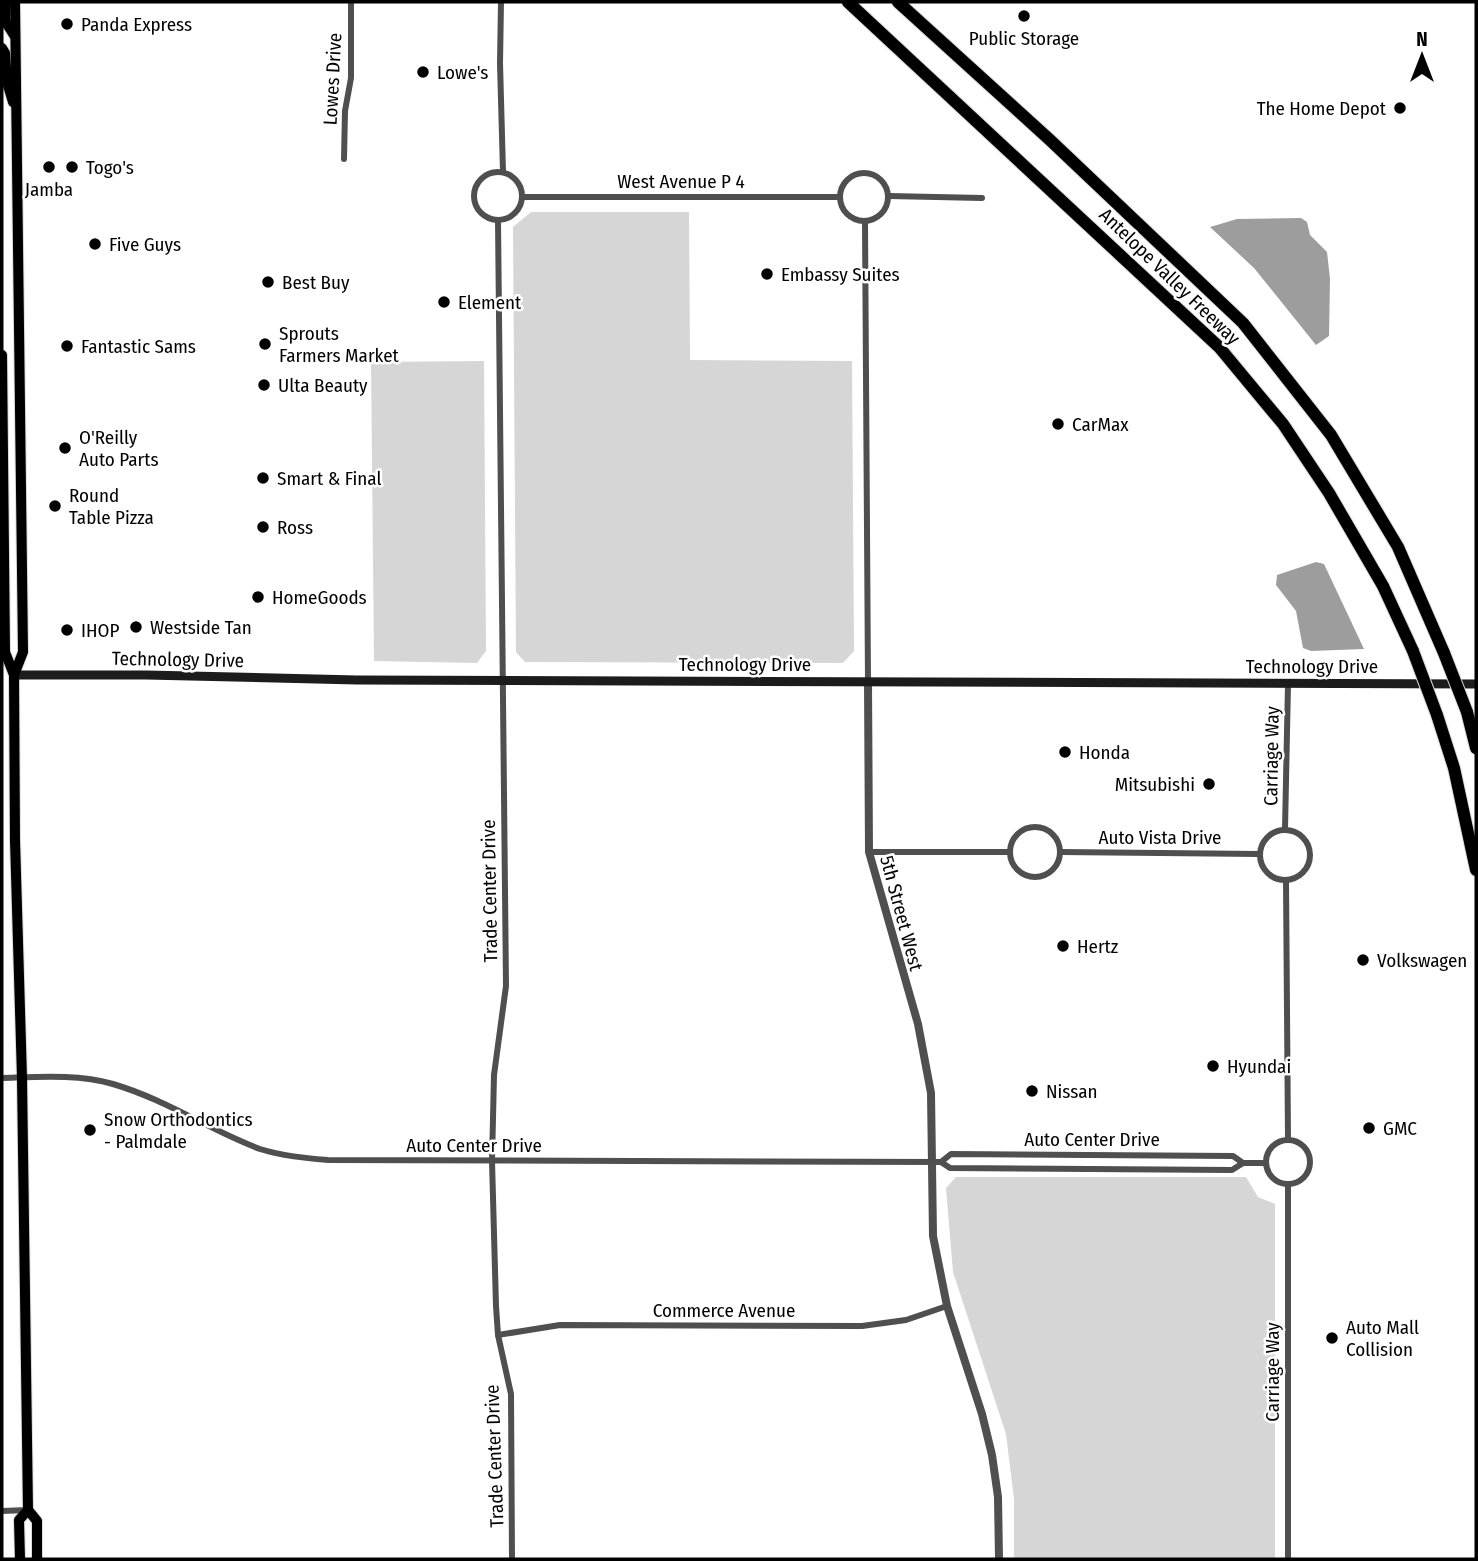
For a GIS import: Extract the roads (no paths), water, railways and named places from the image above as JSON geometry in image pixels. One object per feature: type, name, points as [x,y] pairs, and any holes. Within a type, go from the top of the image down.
[{"type":"highway","name":"Antelope Valley Freeway","points":[[848,2],[1219,347],[1283,424],[1329,493],[1383,586],[1413,651],[1454,768],[1476,870]]},
{"type":"highway","name":"Antelope Valley Freeway","points":[[898,2],[1060,149],[1243,323],[1331,435],[1398,547],[1467,712],[1476,748]]},
{"type":"highway","points":[[910,2],[939,38]]},
{"type":"main road","points":[[5,2],[5,21],[16,36]]},
{"type":"main road","points":[[14,675],[23,652],[15,2]]},
{"type":"main road","points":[[2,48],[5,53],[7,82],[16,111]]},
{"type":"main road","points":[[2,355],[5,652],[14,675],[28,1510],[37,1521],[37,1559]]},
{"type":"main road","name":"Technology Drive","points":[[14,675],[502,681],[1476,684]]},
{"type":"main road","points":[[20,1559],[19,1520],[28,1510]]},
{"type":"street","name":"Lowes Drive","points":[[344,159],[345,111],[351,78],[351,2]]},
{"type":"street","points":[[501,2],[503,172]]},
{"type":"street","points":[[503,172],[517,181],[522,197],[519,208],[513,215],[498,220],[482,215],[477,209],[474,192],[480,179],[487,174],[503,172]]},
{"type":"street","points":[[867,173],[876,175],[883,181],[889,196],[885,211],[865,222],[849,216],[839,197],[851,177],[867,173]]},
{"type":"street","points":[[889,196],[982,198]]},
{"type":"street","name":"West Avenue P 4","points":[[522,197],[839,197]]},
{"type":"street","name":"Trade Center Drive","points":[[498,220],[506,986],[494,1074],[492,1161],[498,1335],[511,1394],[512,1559]]},
{"type":"street","name":"5th Street West","points":[[865,222],[869,852],[918,1024],[931,1093],[933,1236],[947,1306],[982,1414],[992,1455],[998,1497],[999,1559]]},
{"type":"street","points":[[3,558],[22,558]]},
{"type":"street","name":"Carriage Way","points":[[1285,829],[1288,684]]},
{"type":"street","points":[[1035,827],[1045,828],[1053,834],[1060,852],[1053,870],[1047,876],[1035,878],[1023,875],[1012,864],[1009,852],[1017,834],[1024,829],[1035,827]]},
{"type":"street","points":[[1285,829],[1298,833],[1307,841],[1311,855],[1303,873],[1286,881],[1266,872],[1259,854],[1263,843],[1271,834],[1285,829]]},
{"type":"street","points":[[869,852],[1009,852]]},
{"type":"street","name":"Auto Vista Drive","points":[[1060,852],[1259,854]]},
{"type":"street","points":[[1286,881],[1289,1139]]},
{"type":"street","name":"Auto Center Drive","points":[[2,1078],[78,1079],[110,1083],[176,1108],[231,1137],[262,1149],[295,1157],[328,1160],[941,1162],[950,1168],[1195,1170],[1232,1170],[1243,1163],[1265,1163]]},
{"type":"street","points":[[1289,1139],[1304,1146],[1311,1158],[1305,1177],[1288,1185],[1277,1182],[1270,1176],[1265,1163],[1266,1155],[1273,1145],[1289,1139]]},
{"type":"street","name":"Auto Center Drive","points":[[941,1162],[951,1154],[1075,1154],[1233,1156],[1243,1163]]},
{"type":"street","name":"Carriage Way","points":[[1288,1185],[1288,1559]]},
{"type":"street","name":"Commerce Avenue","points":[[498,1335],[560,1325],[862,1326],[906,1320],[947,1306]]},
{"type":"street","points":[[2,1511],[28,1510]]},
{"type":"place","name":"Public Storage","points":[[1024,16]]},
{"type":"place","name":"Panda Express","points":[[67,24]]},
{"type":"place","name":"Lowe's","points":[[423,72]]},
{"type":"place","name":"The Home Depot","points":[[1400,108]]},
{"type":"place","name":"Jamba","points":[[49,167]]},
{"type":"place","name":"Togo's","points":[[72,167]]},
{"type":"place","name":"Five Guys","points":[[95,244]]},
{"type":"place","name":"Embassy Suites","points":[[767,274]]},
{"type":"place","name":"Best Buy","points":[[268,282]]},
{"type":"place","name":"Element","points":[[444,302]]},
{"type":"place","name":"Sprouts Farmers Market","points":[[265,344]]},
{"type":"place","name":"Fantastic Sams","points":[[67,346]]},
{"type":"place","name":"Ulta Beauty","points":[[264,385]]},
{"type":"place","name":"CarMax","points":[[1058,424]]},
{"type":"place","name":"O'Reilly Auto Parts","points":[[65,448]]},
{"type":"place","name":"Smart & Final","points":[[263,478]]},
{"type":"place","name":"Round Table Pizza","points":[[55,506]]},
{"type":"place","name":"Ross","points":[[263,527]]},
{"type":"place","name":"HomeGoods","points":[[258,597]]},
{"type":"place","name":"Westside Tan","points":[[136,627]]},
{"type":"place","name":"IHOP","points":[[67,630]]},
{"type":"place","name":"Honda","points":[[1065,752]]},
{"type":"place","name":"Mitsubishi","points":[[1209,784]]},
{"type":"place","name":"Hertz","points":[[1063,946]]},
{"type":"place","name":"Volkswagen","points":[[1363,960]]},
{"type":"place","name":"Hyundai","points":[[1213,1066]]},
{"type":"place","name":"Nissan","points":[[1032,1091]]},
{"type":"place","name":"GMC","points":[[1369,1128]]},
{"type":"place","name":"Snow Orthodontics - Palmdale","points":[[90,1130]]},
{"type":"place","name":"Auto Mall Collision","points":[[1332,1338]]}]
